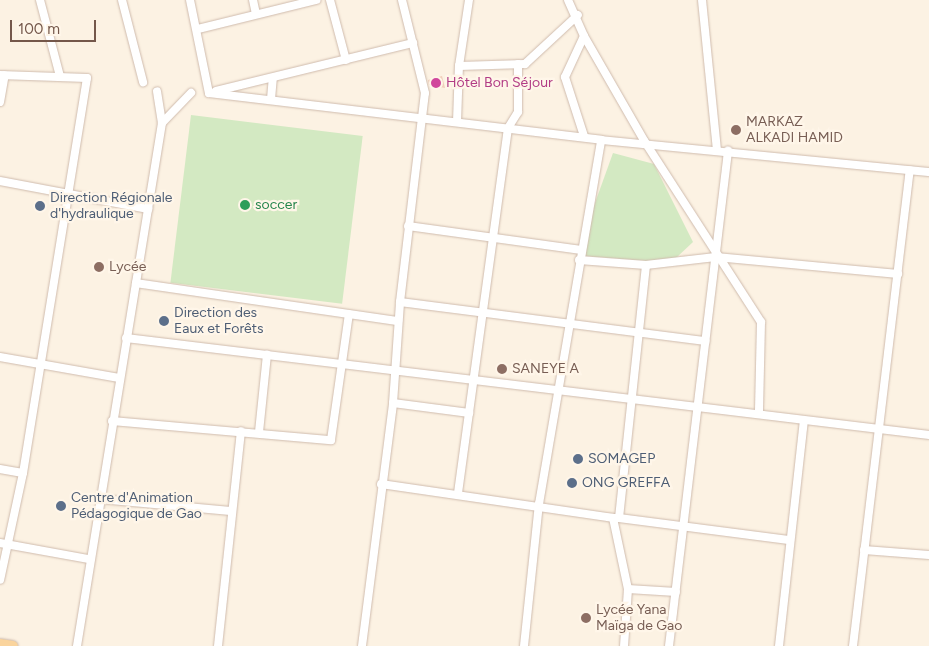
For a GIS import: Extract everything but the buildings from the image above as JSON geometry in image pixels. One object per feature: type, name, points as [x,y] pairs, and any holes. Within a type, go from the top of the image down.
[{"type":"main road","points":[[0,644],[13,646]]},
{"type":"street","points":[[40,0],[60,76]]},
{"type":"street","points":[[122,0],[143,82]]},
{"type":"street","points":[[190,0],[198,29],[210,93]]},
{"type":"street","points":[[253,0],[256,14]]},
{"type":"street","points":[[198,29],[316,0]]},
{"type":"street","points":[[330,0],[346,60]]},
{"type":"street","points":[[362,646],[381,484],[393,403],[398,321],[419,118],[425,93],[402,0]]},
{"type":"street","points":[[457,122],[459,66],[469,0]]},
{"type":"street","points":[[568,0],[578,16],[584,36],[645,142],[716,257],[761,322],[759,413]]},
{"type":"street","points":[[702,0],[717,150]]},
{"type":"street","points":[[459,66],[525,64],[578,16]]},
{"type":"street","points":[[584,36],[565,76],[584,136]]},
{"type":"street","points":[[210,93],[413,44]]},
{"type":"street","points":[[458,493],[508,128],[518,112],[518,64]]},
{"type":"street","points":[[0,102],[2,75],[87,78],[23,472],[4,544],[0,580]]},
{"type":"street","points":[[271,99],[274,78]]},
{"type":"street","points":[[77,646],[88,559],[100,499],[162,123],[158,91]]},
{"type":"street","points":[[162,123],[191,93]]},
{"type":"street","points":[[210,93],[584,136],[601,140],[645,142],[929,172]]},
{"type":"street","points":[[524,646],[539,504],[572,326],[579,260],[601,140]]},
{"type":"street","points":[[670,646],[728,151]]},
{"type":"street","points":[[852,646],[910,170]]},
{"type":"street","points":[[0,181],[148,209]]},
{"type":"street","points":[[408,226],[581,250]]},
{"type":"street","points":[[579,260],[646,265],[716,257],[898,274]]},
{"type":"street","points":[[624,646],[628,589],[616,518],[632,398],[646,265]]},
{"type":"street","points":[[136,283],[398,321]]},
{"type":"street","points":[[400,302],[572,326],[706,341]]},
{"type":"street","points":[[112,421],[259,432],[331,440],[349,314]]},
{"type":"street","points":[[126,338],[342,362],[474,379],[559,393],[632,398],[929,436]]},
{"type":"street","points":[[259,432],[267,354]]},
{"type":"street","points":[[0,357],[119,378]]},
{"type":"street","points":[[393,403],[469,413]]},
{"type":"street","points":[[779,646],[789,540],[804,421]]},
{"type":"street","points":[[218,646],[230,511],[242,431]]},
{"type":"street","points":[[0,469],[23,472]]},
{"type":"street","points":[[381,484],[539,504],[616,518],[789,540]]},
{"type":"street","points":[[100,499],[230,511]]},
{"type":"street","points":[[4,544],[88,559]]},
{"type":"street","points":[[864,550],[929,555]]},
{"type":"street","points":[[628,589],[676,592]]},
{"type":"green space","points":[[191,115],[363,136],[342,304],[170,283]]},
{"type":"green space","points":[[613,153],[654,164],[693,242],[676,258],[647,261],[583,256],[591,214]]},
{"type":"place","name":"Hôtel Bon Séjour","points":[[436,83]]},
{"type":"place","name":"MARKAZ ALKADI HAMID","points":[[736,130]]},
{"type":"place","name":"soccer","points":[[245,205]]},
{"type":"place","name":"Direction Régionale d'hydraulique","points":[[40,206]]},
{"type":"place","name":"Lycée","points":[[99,267]]},
{"type":"place","name":"Direction des Eaux et Forêts","points":[[164,321]]},
{"type":"place","name":"SANEYE A","points":[[502,369]]},
{"type":"place","name":"SOMAGEP","points":[[578,459]]},
{"type":"place","name":"ONG GREFFA","points":[[572,483]]},
{"type":"place","name":"Centre d'Animation Pédagogique de Gao","points":[[61,506]]},
{"type":"place","name":"Lycée Yana Maïga de Gao","points":[[586,618]]}]
